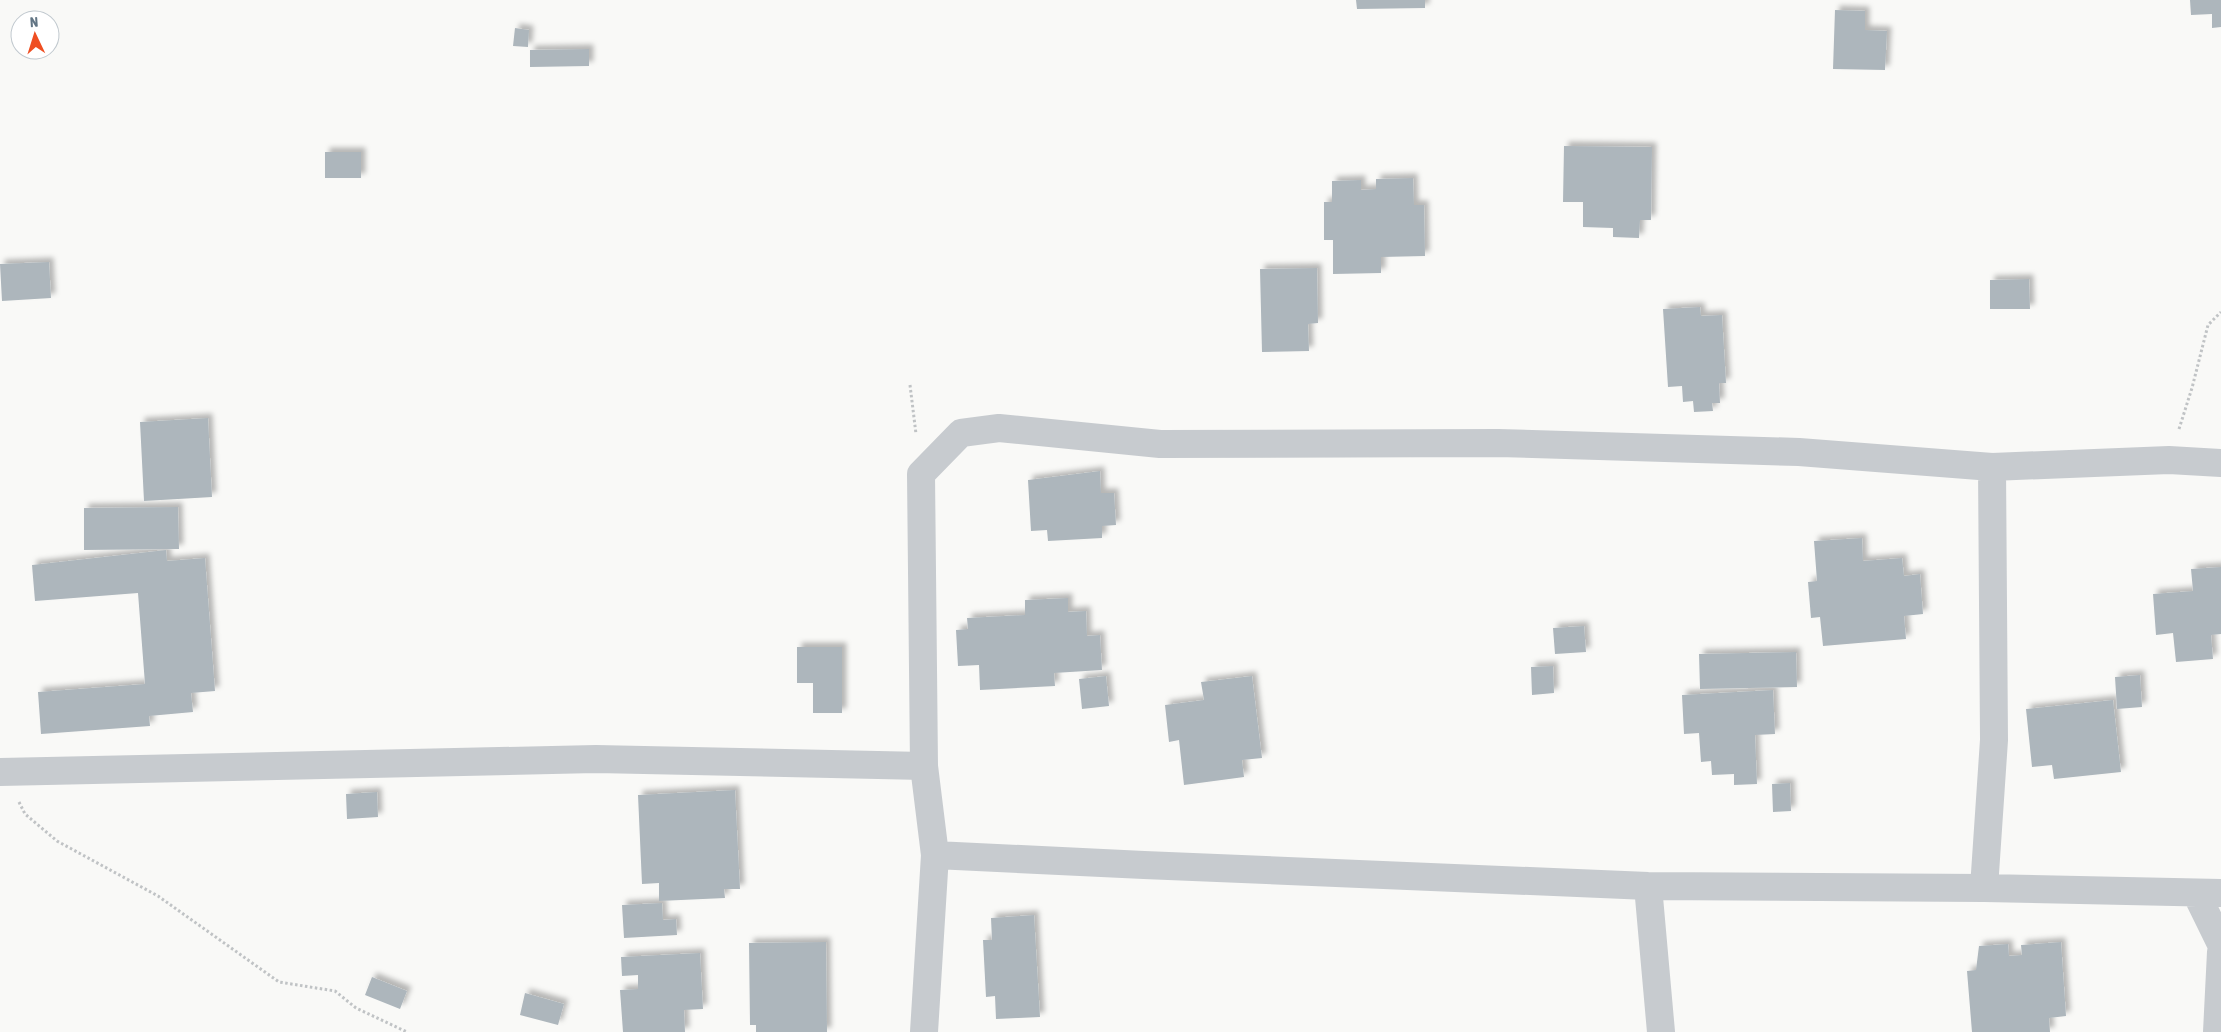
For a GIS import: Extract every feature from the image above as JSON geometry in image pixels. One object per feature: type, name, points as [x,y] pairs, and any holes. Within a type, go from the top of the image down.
[{"type":"street","points":[[924,1032],[935,854],[924,766],[921,474],[961,433],[999,428],[1160,444],[1498,443],[1799,452],[1992,467],[2169,460],[2221,463]]},
{"type":"street","points":[[1984,888],[1994,740],[1992,467]]},
{"type":"street","points":[[2,772],[596,759],[924,766]]},
{"type":"street","points":[[935,854],[1144,865],[1648,886],[1984,888],[2208,893],[2221,944]]},
{"type":"street","points":[[1648,886],[1661,1032]]},
{"type":"street","points":[[2217,1032],[2221,952]]},
{"type":"path","points":[[2169,460],[2192,388],[2208,325],[2221,312]]},
{"type":"path","points":[[910,385],[921,474]]},
{"type":"path","points":[[2,772],[25,814],[57,841],[158,896],[278,982],[335,991],[356,1008],[407,1032]]},
{"type":"building","points":[[1356,0],[1425,0],[1425,8],[1357,9]]},
{"type":"building","points":[[2190,0],[2221,0],[2221,27],[2212,28],[2212,14],[2191,15]]},
{"type":"building","points":[[1835,10],[1865,11],[1865,30],[1887,31],[1885,70],[1833,69]]},
{"type":"building","points":[[515,28],[529,30],[528,47],[513,46]]},
{"type":"building","points":[[589,49],[589,66],[530,67],[530,50]]},
{"type":"building","points":[[1564,146],[1652,147],[1651,220],[1640,220],[1639,238],[1613,237],[1613,228],[1583,227],[1583,202],[1563,202]]},
{"type":"building","points":[[325,152],[361,152],[361,178],[325,178]]},
{"type":"building","points":[[1413,178],[1414,205],[1424,205],[1425,256],[1381,257],[1381,273],[1333,274],[1333,240],[1324,240],[1324,202],[1332,202],[1332,181],[1361,180],[1361,190],[1376,189],[1376,179]]},
{"type":"building","points":[[49,262],[51,298],[2,301],[0,264]]},
{"type":"building","points":[[1317,268],[1318,323],[1308,324],[1309,351],[1262,352],[1260,269]]},
{"type":"building","points":[[2029,279],[2030,309],[1990,309],[1990,280]]},
{"type":"building","points":[[1700,307],[1701,316],[1722,315],[1726,383],[1719,383],[1720,403],[1712,403],[1713,411],[1694,412],[1693,401],[1683,402],[1682,386],[1668,387],[1663,309]]},
{"type":"building","points":[[208,418],[212,497],[144,501],[140,422]]},
{"type":"building","points":[[1100,471],[1101,493],[1114,493],[1116,525],[1102,526],[1102,538],[1048,541],[1047,530],[1031,531],[1028,480]]},
{"type":"building","points":[[178,507],[179,549],[84,550],[84,508]]},
{"type":"building","points":[[1862,538],[1863,561],[1902,558],[1904,576],[1920,574],[1923,614],[1904,616],[1906,639],[1823,646],[1820,617],[1811,618],[1808,582],[1817,581],[1814,541]]},
{"type":"building","points":[[166,550],[167,561],[205,558],[215,691],[191,693],[193,712],[149,716],[150,726],[41,734],[38,692],[145,684],[138,593],[35,601],[32,565]]},
{"type":"building","points":[[2221,567],[2221,634],[2211,635],[2213,659],[2176,662],[2173,633],[2156,635],[2153,594],[2193,591],[2191,569]]},
{"type":"building","points":[[1068,598],[1068,612],[1086,611],[1087,636],[1100,635],[1102,670],[1054,673],[1055,686],[980,690],[979,665],[958,666],[956,630],[968,629],[967,618],[1025,615],[1025,600]]},
{"type":"building","points":[[1584,626],[1586,652],[1555,654],[1553,628]]},
{"type":"building","points":[[797,647],[842,647],[842,713],[813,713],[813,683],[797,683]]},
{"type":"building","points":[[1796,652],[1797,687],[1700,689],[1699,654]]},
{"type":"building","points":[[1553,666],[1554,693],[1532,695],[1531,667]]},
{"type":"building","points":[[2140,675],[2142,707],[2117,709],[2115,677]]},
{"type":"building","points":[[1106,676],[1109,706],[1082,709],[1079,679]]},
{"type":"building","points":[[1252,676],[1262,758],[1242,760],[1244,777],[1184,785],[1179,740],[1169,742],[1165,705],[1204,700],[1201,682]]},
{"type":"building","points":[[1773,690],[1775,734],[1755,735],[1757,784],[1734,785],[1734,774],[1712,775],[1711,761],[1701,762],[1699,733],[1684,734],[1682,695]]},
{"type":"building","points":[[2113,700],[2121,772],[2054,779],[2052,765],[2032,767],[2026,709]]},
{"type":"building","points":[[1790,783],[1791,811],[1773,812],[1772,784]]},
{"type":"building","points":[[735,790],[740,889],[724,889],[725,898],[659,901],[659,883],[642,884],[638,795]]},
{"type":"building","points":[[377,792],[378,817],[347,819],[346,794]]},
{"type":"building","points":[[662,903],[663,920],[676,919],[677,935],[624,938],[622,905]]},
{"type":"building","points":[[1034,915],[1040,1017],[996,1019],[995,996],[986,997],[983,940],[992,940],[991,918]]},
{"type":"building","points":[[826,942],[827,1032],[756,1032],[756,1025],[750,1025],[749,943]]},
{"type":"building","points":[[2061,942],[2066,1016],[2049,1018],[2050,1032],[1972,1032],[1967,971],[1976,970],[1979,946],[2008,944],[2009,956],[2022,955],[2021,945]]},
{"type":"building","points":[[700,953],[703,1009],[684,1010],[685,1032],[623,1032],[620,990],[638,989],[638,975],[622,976],[621,957]]},
{"type":"building","points":[[372,977],[407,991],[400,1009],[365,995]]},
{"type":"building","points":[[525,993],[564,1004],[558,1025],[520,1015]]}]
